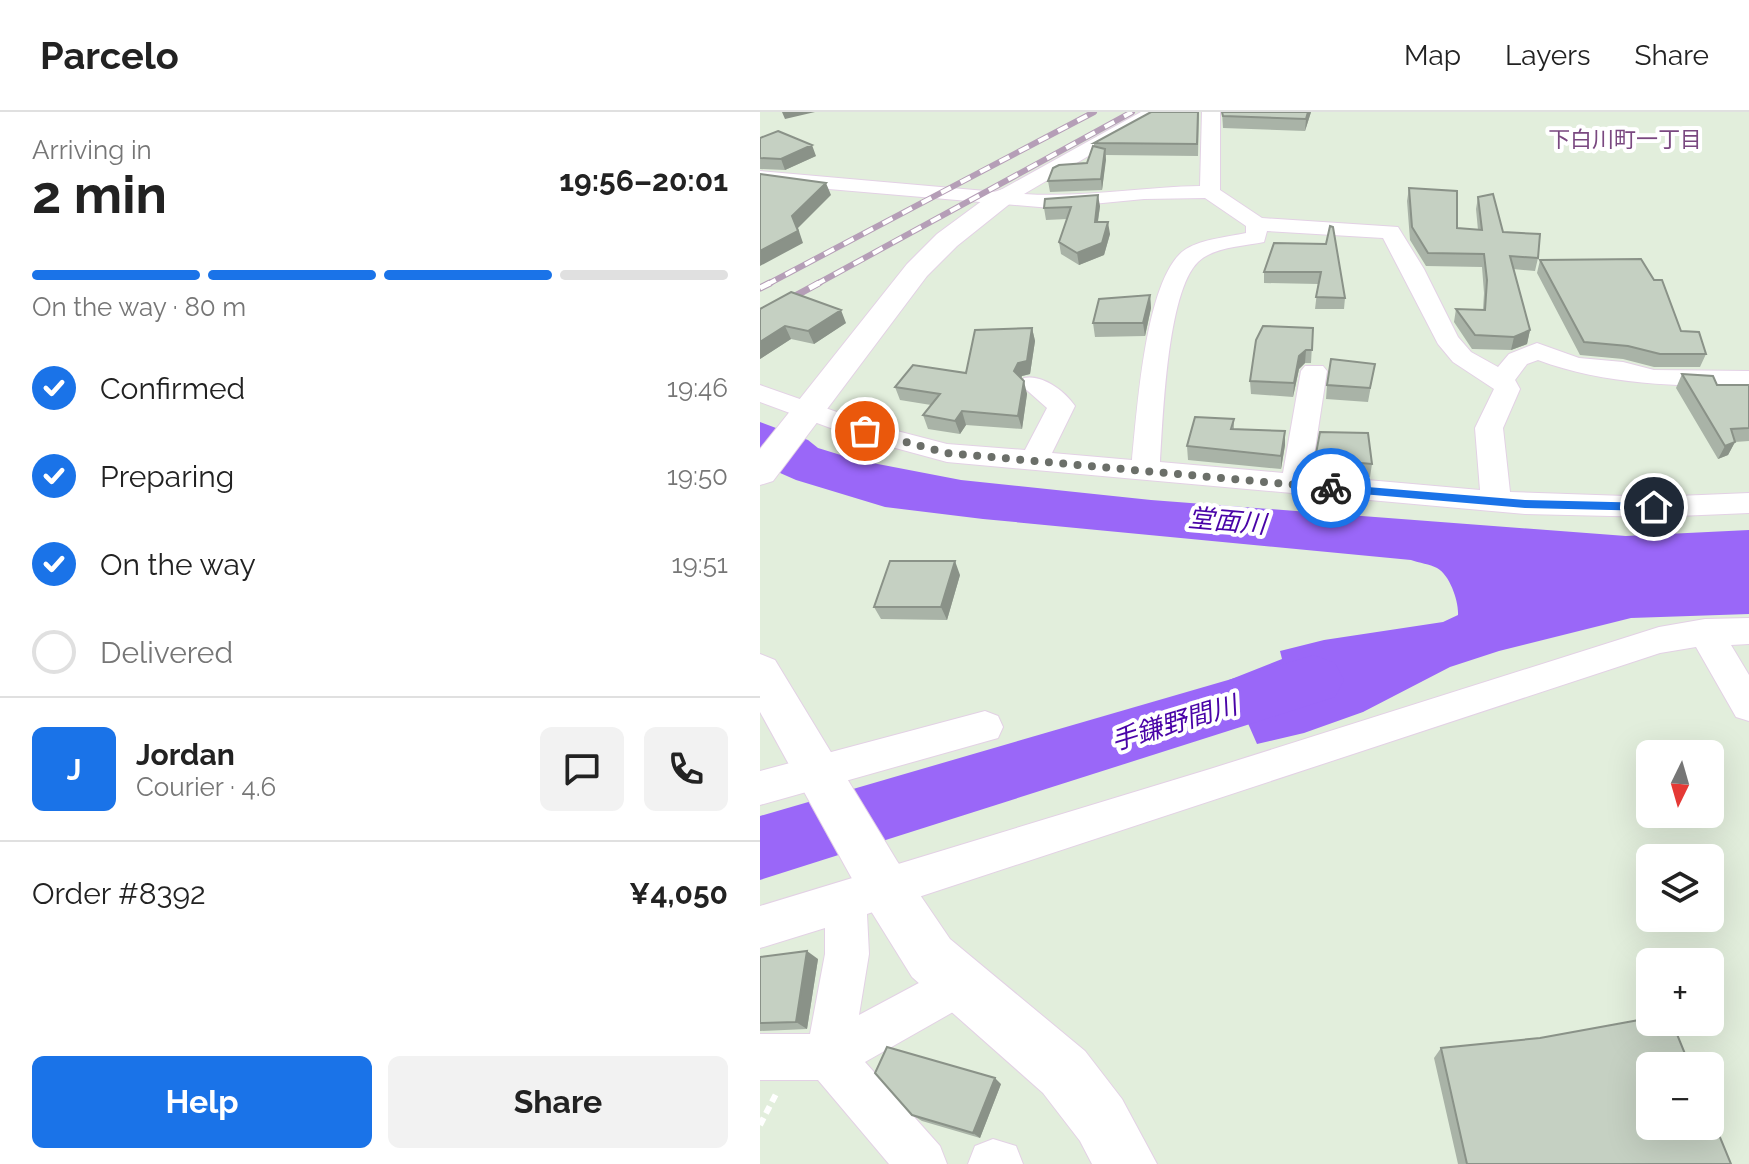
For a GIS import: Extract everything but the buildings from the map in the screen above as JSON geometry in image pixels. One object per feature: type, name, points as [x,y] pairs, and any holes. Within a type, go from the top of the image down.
[{"type":"street","points":[[760,473],[917,270],[947,240],[1003,197],[1154,112]]},
{"type":"street","points":[[1210,192],[1211,112]]},
{"type":"street","points":[[760,177],[1051,202],[1144,193],[1210,192],[1257,224],[1390,232],[1413,269],[1447,339],[1462,357],[1502,380],[1507,389],[1489,428],[1496,502]]},
{"type":"street","points":[[1145,470],[1159,338],[1178,271],[1194,254],[1256,237],[1257,224]]},
{"type":"street","points":[[1502,380],[1518,359],[1537,351],[1575,365],[1623,370],[1654,378],[1749,379]]},
{"type":"street","points":[[1295,485],[1314,371]]},
{"type":"street","points":[[1033,384],[1062,406],[1034,460]]},
{"type":"street","points":[[760,393],[908,444],[947,453],[1496,502],[1654,507],[1749,503]]},
{"type":"street","points":[[760,927],[1306,757],[1659,640],[1705,632],[1749,631]]},
{"type":"street","points":[[1705,632],[1749,706]]},
{"type":"street","points":[[760,672],[820,774],[871,890],[931,958],[1064,1072],[1101,1120],[1126,1164]]},
{"type":"street","points":[[760,788],[985,727]]},
{"type":"street","points":[[829,1057],[847,954],[871,890]]},
{"type":"street","points":[[769,1072],[829,1057],[960,983]]},
{"type":"street","points":[[829,1057],[922,1164]]},
{"type":"path","points":[[760,1125],[769,1072]]},
{"type":"water","name":"堂面川","points":[[760,422],[808,440],[818,448],[857,460],[961,480],[1151,500],[1626,536],[1749,530],[1749,614],[1631,618],[1499,651],[1450,667],[1363,712],[1304,733],[1257,744],[1229,680],[1282,659],[1280,651],[1324,640],[1443,622],[1458,615],[1453,589],[1442,571],[1411,560],[885,507],[796,480],[760,464]]},
{"type":"waterway","name":"手鎌野間川","points":[[760,848],[1314,680]]},
{"type":"railway","points":[[766,285],[1094,112]]},
{"type":"railway","points":[[815,285],[1132,112]]},
{"type":"railway","points":[[766,285],[770,283]]},
{"type":"railway","points":[[760,315],[819,283]]},
{"type":"railway","points":[[760,288],[766,285]]},
{"type":"way so far","points":[[865,431],[947,453],[1331,488]]},
{"type":"district","name":"下白川町一丁目","points":[[1625,139]]},
{"type":"route","points":[[1331,488],[1525,504],[1654,507]]}]
